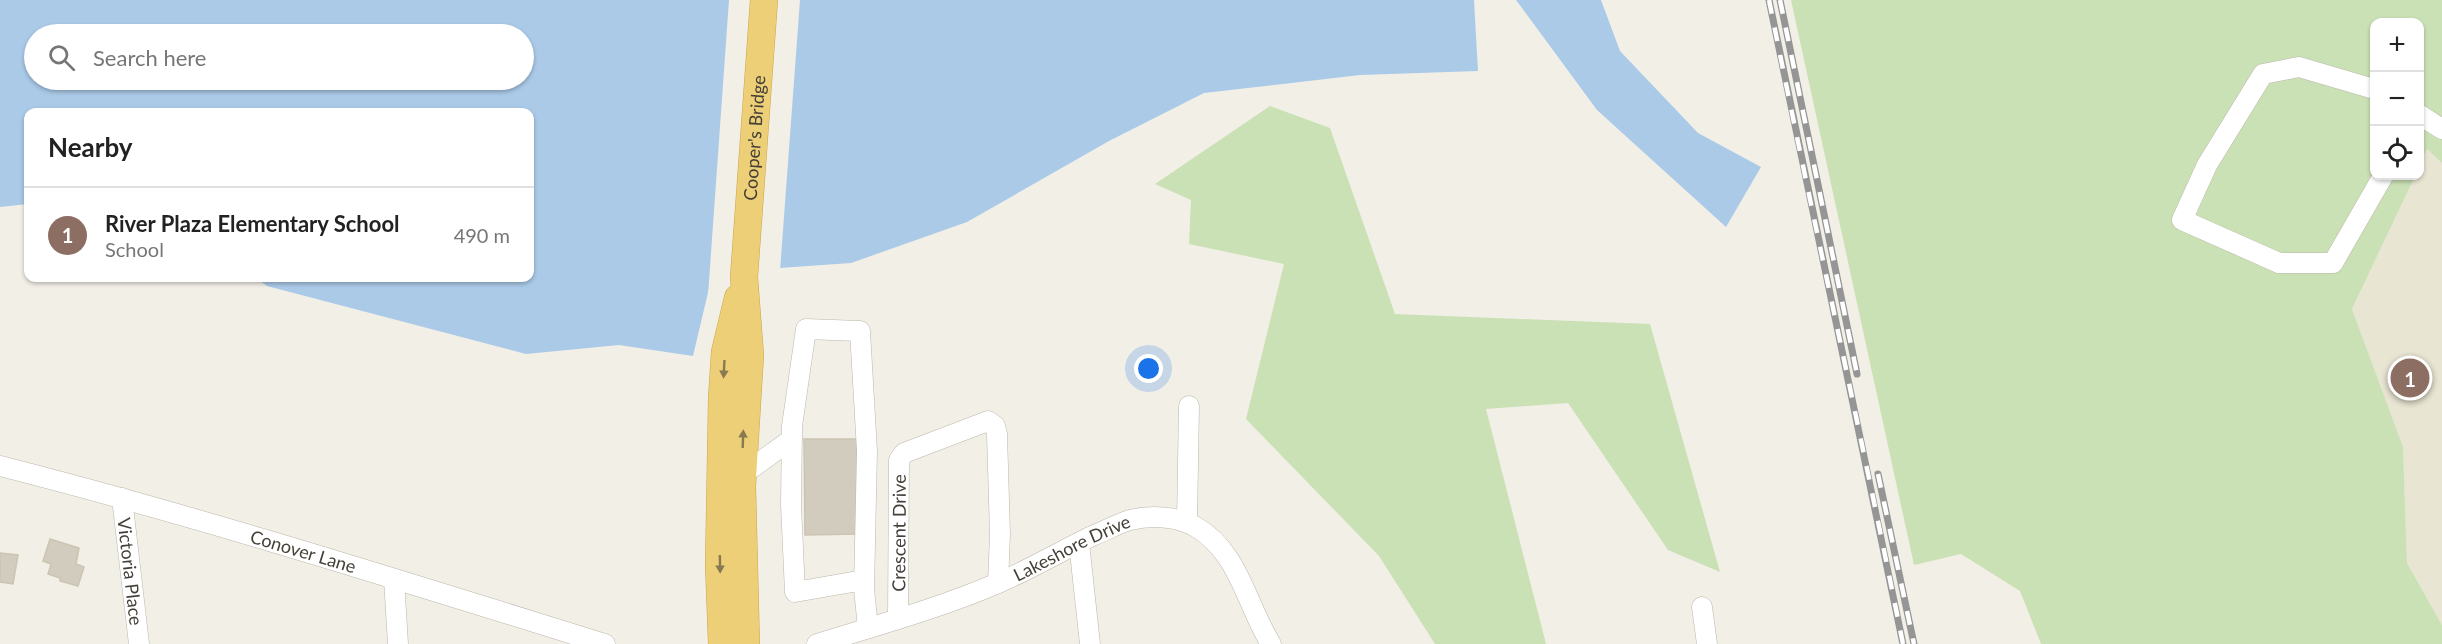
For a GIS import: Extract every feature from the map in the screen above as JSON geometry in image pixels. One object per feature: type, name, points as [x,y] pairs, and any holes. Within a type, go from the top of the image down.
[{"type":"highway","name":"Cooper's Bridge","points":[[744,277],[764,0]]},
{"type":"highway","points":[[722,644],[720,565],[722,398],[725,352],[744,277]]},
{"type":"highway","points":[[744,277],[750,355],[742,475],[746,644]]},
{"type":"street","points":[[2370,88],[2299,67],[2263,74],[2207,165],[2182,220],[2279,263],[2333,262],[2381,180]]},
{"type":"street","points":[[2424,118],[2442,129]]},
{"type":"street","points":[[864,580],[795,592],[791,504],[792,439],[806,329],[860,331],[867,451],[864,580],[868,628]]},
{"type":"street","points":[[1187,522],[1189,405]]},
{"type":"street","name":"Crescent Drive","points":[[898,619],[899,460],[904,453],[988,421],[995,426],[997,434],[1000,534],[998,583]]},
{"type":"street","points":[[742,475],[792,439]]},
{"type":"street","name":"Conover Lane","points":[[0,466],[122,498],[605,644]]},
{"type":"street","name":"Victoria Place","points":[[122,498],[139,644]]},
{"type":"street","name":"Lakeshore Drive","points":[[817,644],[898,619],[998,583],[1122,522],[1160,517],[1187,522],[1210,537],[1228,556],[1271,644]]},
{"type":"street","points":[[1079,543],[1090,644]]},
{"type":"street","points":[[394,579],[398,644]]},
{"type":"street","points":[[1702,607],[1707,644]]},
{"type":"shaded area","points":[[2427,149],[2442,163],[2442,625],[2407,563],[2403,447],[2352,309],[2413,180],[2424,180],[2424,156]]},
{"type":"green space","points":[[1791,0],[2442,0],[2442,163],[2427,149],[2424,156],[2424,18],[2370,18],[2370,180],[2413,180],[2352,309],[2403,447],[2407,563],[2442,625],[2442,644],[2041,644],[2020,591],[1961,554],[1914,565]]},
{"type":"green space","points":[[1270,106],[1330,128],[1395,314],[1650,324],[1720,572],[1668,550],[1568,403],[1486,409],[1546,644],[1435,644],[1379,556],[1246,419],[1284,264],[1189,244],[1191,200],[1155,184]]},
{"type":"water","points":[[0,0],[1474,0],[1478,71],[1360,75],[1204,93],[1109,141],[967,222],[851,263],[765,269],[710,284],[693,356],[619,345],[526,354],[267,286],[262,282],[534,282],[534,108],[24,108],[24,204],[0,207]]},
{"type":"water","points":[[1516,0],[1601,0],[1620,51],[1698,133],[1761,167],[1726,227],[1597,110]]},
{"type":"pier","points":[[729,0],[800,0],[780,271],[765,272],[712,286],[707,309]]},
{"type":"building","points":[[804,439],[857,439],[859,534],[805,535]]},
{"type":"building","points":[[50,539],[79,548],[76,564],[84,567],[78,586],[60,581],[60,578],[48,574],[51,564],[43,561]]},
{"type":"building","points":[[0,553],[18,555],[13,584],[0,582]]},
{"type":"railway","points":[[1769,0],[1903,644]]},
{"type":"railway","points":[[1780,0],[1857,374]]},
{"type":"railway","points":[[1878,474],[1914,644]]},
{"type":"place","name":"River Plaza Elementary School","points":[[2410,378]]}]
